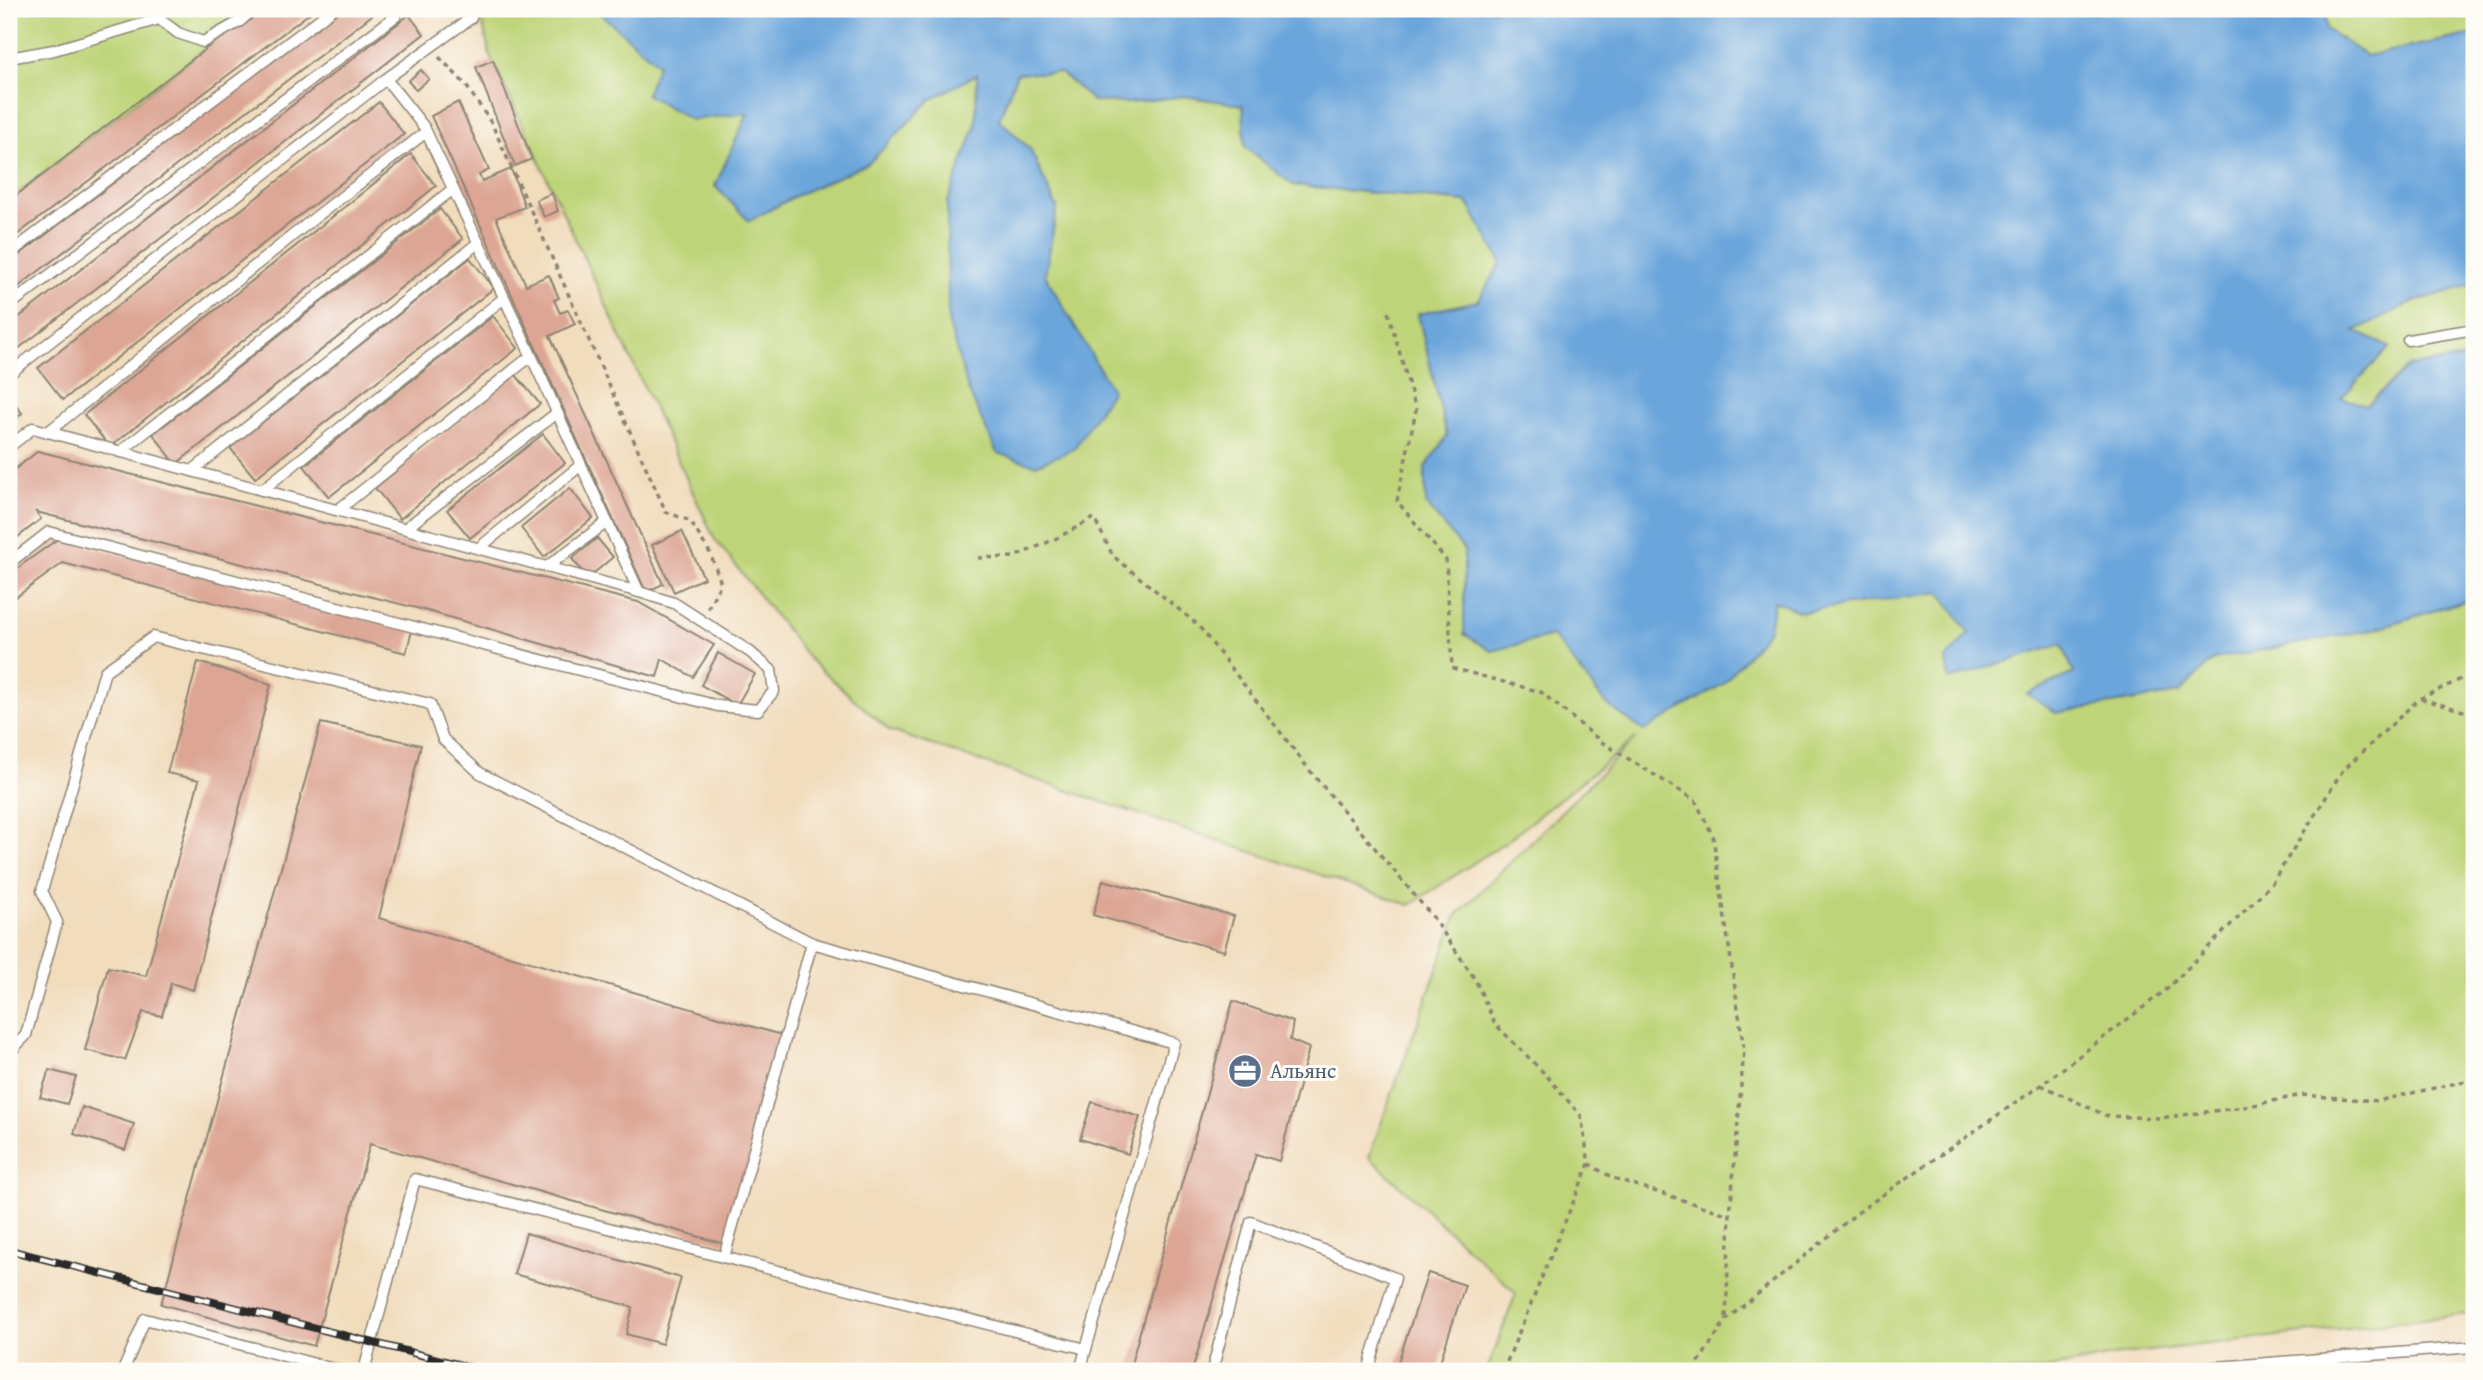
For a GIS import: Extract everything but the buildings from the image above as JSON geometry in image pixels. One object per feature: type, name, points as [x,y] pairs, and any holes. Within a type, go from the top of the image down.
[{"type":"lane","points":[[9,58],[54,50],[159,19],[177,33],[203,42],[239,22],[254,9]]},
{"type":"lane","points":[[9,254],[333,9]]},
{"type":"lane","points":[[9,301],[15,301],[396,16]]},
{"type":"lane","points":[[9,374],[386,79],[471,18]]},
{"type":"lane","points":[[386,79],[426,132],[639,592]]},
{"type":"lane","points":[[48,432],[426,132]]},
{"type":"lane","points":[[120,452],[453,190]]},
{"type":"lane","points":[[192,471],[478,243]]},
{"type":"lane","points":[[262,490],[505,298]]},
{"type":"lane","points":[[2407,340],[2474,329]]},
{"type":"lane","points":[[338,510],[531,356]]},
{"type":"lane","points":[[406,528],[557,413]]},
{"type":"lane","points":[[9,447],[33,428],[548,566],[674,603],[750,652],[771,670],[774,691],[758,710],[718,706],[49,533],[9,563]]},
{"type":"lane","points":[[479,548],[581,465]]},
{"type":"lane","points":[[548,566],[607,522]]},
{"type":"lane","points":[[9,1053],[26,1035],[57,922],[43,891],[105,671],[153,637],[430,704],[443,739],[480,773],[812,943],[1174,1043],[1080,1371]]},
{"type":"lane","points":[[724,1257],[812,943]]},
{"type":"lane","points":[[364,1371],[415,1179],[1086,1349]]},
{"type":"lane","points":[[1212,1371],[1251,1222],[1395,1278],[1368,1371]]},
{"type":"lane","points":[[123,1371],[145,1319],[341,1371]]},
{"type":"lane","points":[[2166,1371],[2474,1347]]},
{"type":"path","points":[[430,48],[465,84],[492,124],[666,512],[690,521],[710,552],[721,583],[701,621]]},
{"type":"path","points":[[1388,312],[1416,410],[1397,501],[1446,560],[1451,668],[1541,692],[1603,743],[1695,800],[1713,836],[1744,1050],[1730,1215],[1727,1320]]},
{"type":"path","points":[[978,558],[1014,556],[1055,539],[1094,518],[1113,556],[1198,625],[1311,772],[1432,916],[1475,979],[1495,1024],[1546,1075],[1581,1116],[1589,1164],[1503,1371]]},
{"type":"path","points":[[1693,1371],[1727,1320],[1861,1210],[2040,1085],[2165,989],[2272,883],[2343,770],[2419,699],[2474,673]]},
{"type":"path","points":[[2419,699],[2474,714]]},
{"type":"path","points":[[2040,1085],[2107,1116],[2160,1118],[2244,1107],[2302,1095],[2377,1101],[2474,1079]]},
{"type":"path","points":[[1589,1164],[1613,1178],[1730,1215]]},
{"type":"green space","points":[[9,9],[257,9],[9,200]]},
{"type":"green space","points":[[479,9],[595,9],[659,64],[646,94],[691,120],[748,113],[715,186],[749,221],[799,194],[869,163],[930,100],[977,73],[976,124],[947,204],[1076,332],[1045,275],[1057,208],[1030,149],[999,120],[1017,73],[1061,73],[1093,101],[1129,103],[1184,96],[1244,105],[1245,147],[1293,185],[1467,202],[1502,262],[1478,301],[1418,314],[1447,436],[1425,468],[1426,504],[1464,550],[1464,634],[1492,651],[1553,636],[1606,704],[1773,601],[1892,598],[1940,592],[1969,633],[1947,659],[2063,644],[2075,673],[2178,693],[2214,659],[2371,630],[2474,598],[2474,1313],[2124,1354],[2035,1371],[1487,1371],[1516,1293],[1369,1157],[1457,915],[1636,738],[1507,841],[1410,905],[890,731],[810,660],[714,538],[490,55]]},
{"type":"green space","points":[[2325,9],[2474,9],[2474,34],[2366,56],[2326,29]]},
{"type":"green space","points":[[2474,284],[2474,357],[2409,366],[2367,405],[2340,398],[2390,348],[2353,331],[2413,302]]},
{"type":"water","points":[[595,9],[949,9],[1005,16],[1013,9],[2325,9],[2326,29],[2366,56],[2474,34],[2474,284],[2413,302],[2354,331],[2390,347],[2341,398],[2367,405],[2409,366],[2474,357],[2474,598],[2371,630],[2214,659],[2179,693],[2056,713],[2027,694],[2074,673],[2062,644],[1949,680],[1946,659],[1969,633],[1940,592],[1801,612],[1774,601],[1769,630],[1723,684],[1644,731],[1606,704],[1553,636],[1492,651],[1464,634],[1464,550],[1426,504],[1425,468],[1447,436],[1418,314],[1478,301],[1501,262],[1467,202],[1293,185],[1245,147],[1243,105],[1184,96],[1129,103],[1093,101],[1061,73],[1017,73],[999,119],[1030,149],[1057,208],[1045,275],[1112,390],[1074,449],[1036,465],[997,453],[968,390],[948,321],[947,204],[976,124],[977,74],[930,100],[869,163],[799,194],[749,221],[715,186],[748,113],[691,120],[646,94],[658,64]]},
{"type":"railway","points":[[9,1250],[484,1371]]},
{"type":"place","name":"Альянс","points":[[1245,1071]]}]
